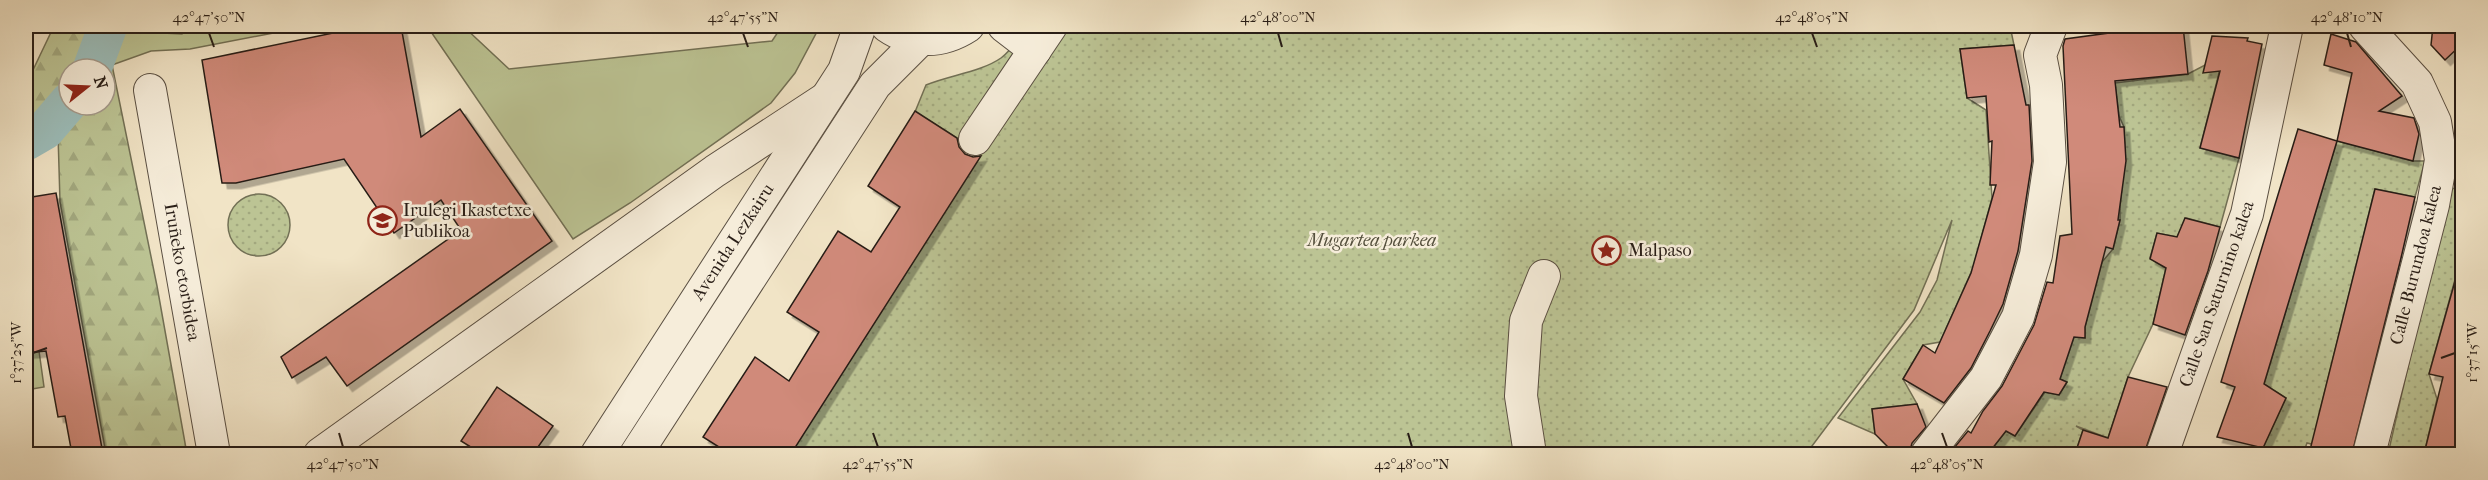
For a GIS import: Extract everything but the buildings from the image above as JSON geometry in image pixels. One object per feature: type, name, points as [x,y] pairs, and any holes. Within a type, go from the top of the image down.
[{"type":"street","name":"Avenida Lezkairu","points":[[597,454],[844,71],[860,26]]},
{"type":"street","points":[[887,26],[898,34],[920,40],[939,39],[957,33],[968,26]]},
{"type":"street","points":[[975,139],[1043,38],[1004,26]]},
{"type":"street","points":[[1927,454],[1986,378],[2018,317],[2036,255],[2050,162],[2046,85],[2040,55],[2051,26]]},
{"type":"street","name":"Calle San Saturnino kalea","points":[[2162,454],[2247,214],[2287,26]]},
{"type":"street","name":"Calle Burundoa kalea","points":[[2365,26],[2417,83],[2435,122],[2441,160],[2433,205],[2369,454]]},
{"type":"street","name":"Avenida Lezkairu","points":[[636,454],[875,85],[920,40]]},
{"type":"street","name":"Iruñeko etorbidea","points":[[150,90],[214,454]]},
{"type":"street","points":[[320,454],[716,171],[825,99]]},
{"type":"street","points":[[1530,454],[1521,396],[1526,321],[1544,276]]},
{"type":"green space","points":[[54,26],[126,26],[115,57],[57,57],[57,117],[117,117],[117,90],[157,286],[187,454],[106,454],[60,202],[58,134],[26,154],[26,77],[32,72]]},
{"type":"green space","points":[[126,26],[166,26],[163,33],[182,34],[186,26],[310,26],[190,49],[151,51],[117,63],[117,57],[115,57]]},
{"type":"green space","points":[[427,26],[463,26],[509,69],[772,41],[782,26],[820,26],[795,73],[771,103],[630,203],[573,239]]},
{"type":"green space","name":"Mugartea parkea","points":[[1028,26],[2010,26],[2014,45],[1960,49],[1967,98],[1986,110],[1992,198],[1973,268],[1940,342],[1923,345],[1903,379],[1917,404],[1872,409],[1875,434],[1838,418],[1920,312],[1937,280],[1952,220],[1914,310],[1806,454],[789,454],[981,153],[915,112],[926,85],[993,63],[1009,51]]},
{"type":"green space","points":[[2205,65],[2220,69],[2200,148],[2239,158],[2220,227],[2186,218],[2177,237],[2157,233],[2150,258],[2166,268],[2153,324],[2128,377],[2108,438],[2076,426],[2083,430],[2075,454],[1988,454],[2006,431],[2015,436],[2045,392],[2059,395],[2067,382],[2060,379],[2074,337],[2085,338],[2085,327],[2102,262],[2113,249],[2120,220],[2125,156],[2124,127],[2119,116],[2115,83],[2188,74]]},
{"type":"green space","points":[[2337,141],[2413,161],[2425,161],[2415,197],[2375,189],[2319,415],[2362,427],[2352,454],[2307,443],[2303,454],[2263,454],[2263,448],[2286,398],[2264,384]]},
{"type":"green space","points":[[2449,187],[2462,191],[2462,254],[2429,374],[2437,399],[2424,454],[2388,454]]},
{"type":"green space","points":[[253,194],[265,194],[281,203],[288,213],[290,225],[288,237],[281,247],[265,256],[253,256],[242,251],[233,242],[228,231],[228,219],[233,208],[242,199]]},
{"type":"green space","points":[[39,351],[44,387],[26,390],[26,353]]},
{"type":"waterway","points":[[96,57],[108,26]]},
{"type":"waterway","points":[[26,141],[45,130],[57,116]]},
{"type":"place","name":"Irulegi Ikastetxe Publikoa","points":[[382,220]]},
{"type":"place","name":"Malpaso","points":[[1607,250]]}]
